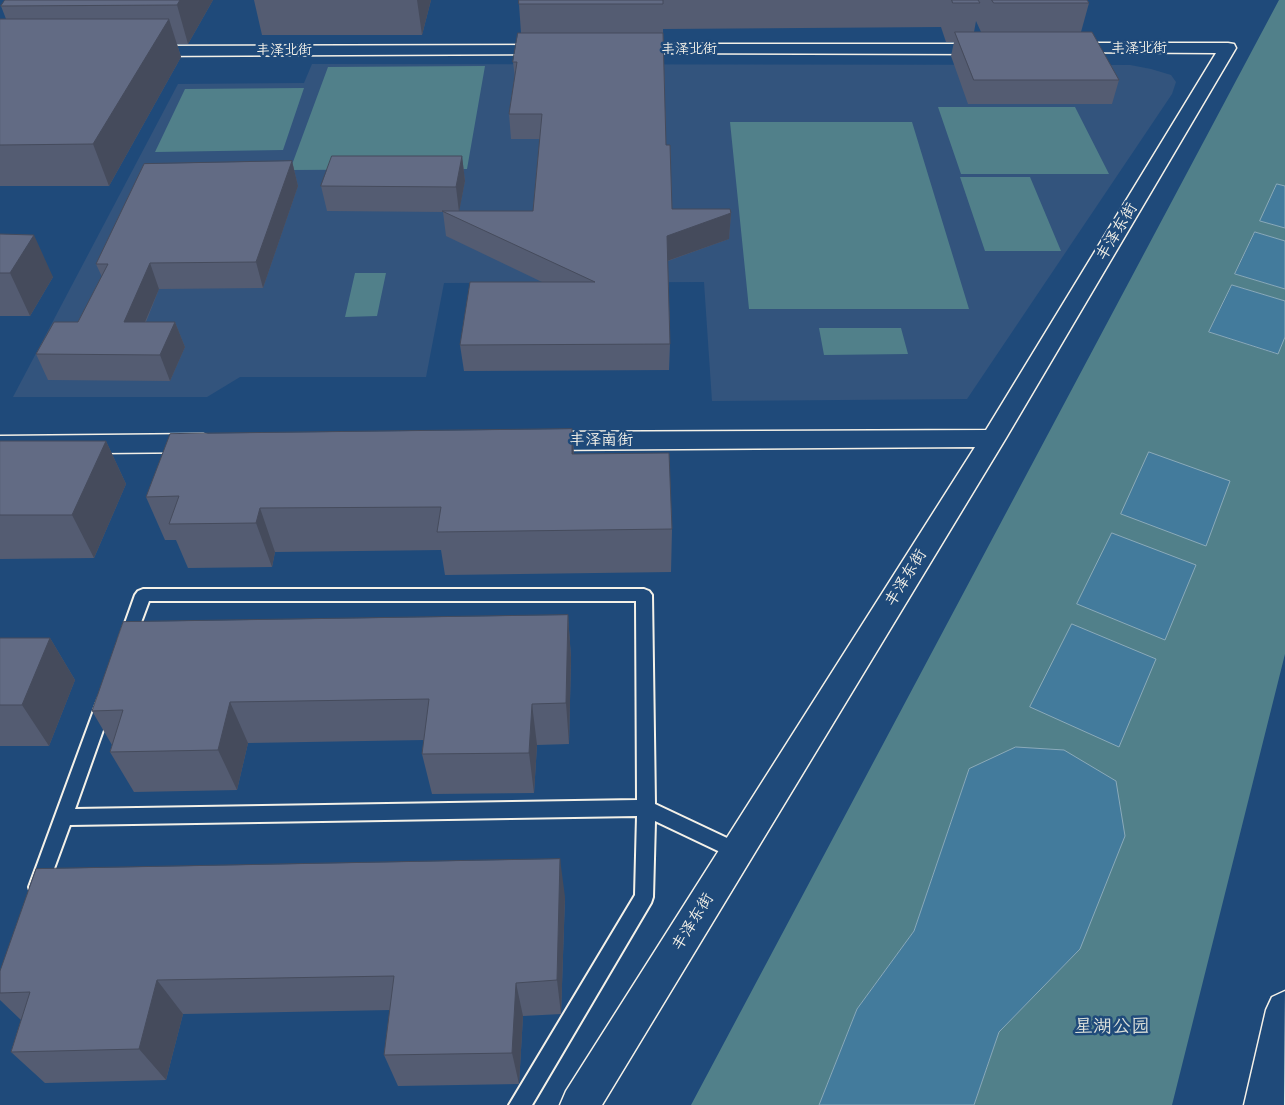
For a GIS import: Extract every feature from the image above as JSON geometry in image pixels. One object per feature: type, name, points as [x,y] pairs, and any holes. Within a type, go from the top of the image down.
[{"type":"street","name":"丰泽北街","points":[[615,50],[980,44],[1001,49]]},
{"type":"street","name":"丰泽北街","points":[[1051,48],[1228,48]]},
{"type":"street","name":"丰泽东街","points":[[580,1105],[993,438],[1228,48]]},
{"type":"street","name":"丰泽北街","points":[[129,51],[565,50]]},
{"type":"street","name":"丰泽南街","points":[[516,441],[993,438]]},
{"type":"street","points":[[0,445],[228,443]]},
{"type":"street","points":[[1264,1105],[1285,1010]]},
{"type":"lane","points":[[123,651],[143,595],[644,595],[647,762],[644,897],[520,1105]]},
{"type":"lane","points":[[33,900],[110,688]]},
{"type":"lane","points":[[63,817],[645,808],[736,852]]},
{"type":"shaded area","points":[[312,64],[1130,65],[1171,75],[1176,82],[1172,94],[967,399],[712,401],[704,282],[444,283],[426,377],[240,377],[207,397],[13,397],[178,84],[304,83]]},
{"type":"shaded area","points":[[1277,184],[1285,186],[1285,228],[1260,221]]},
{"type":"shaded area","points":[[1255,232],[1285,241],[1285,289],[1235,274]]},
{"type":"shaded area","points":[[1232,285],[1285,301],[1285,337],[1278,354],[1209,332]]},
{"type":"shaded area","points":[[1149,452],[1230,481],[1206,546],[1121,514]]},
{"type":"shaded area","points":[[1112,533],[1196,565],[1165,640],[1077,604]]},
{"type":"shaded area","points":[[1072,624],[1156,659],[1119,747],[1030,707]]},
{"type":"shaded area","points":[[1016,747],[1064,750],[1116,781],[1125,836],[1080,949],[999,1032],[974,1105],[819,1105],[857,1009],[914,931],[969,769]]},
{"type":"green space","name":"星湖公园","points":[[1279,0],[1285,0],[1285,186],[1277,184],[1261,221],[1285,228],[1285,241],[1255,232],[1235,274],[1285,289],[1285,301],[1232,285],[1209,332],[1277,354],[1285,337],[1285,654],[1172,1105],[974,1105],[999,1032],[1080,949],[969,769],[914,931],[857,1009],[819,1105],[691,1105]]},
{"type":"green space","points":[[485,66],[467,169],[290,170],[328,67]]},
{"type":"green space","points":[[304,88],[283,150],[155,152],[185,89]]},
{"type":"green space","points":[[938,107],[1075,107],[1109,174],[961,174]]},
{"type":"green space","points":[[730,122],[912,122],[969,309],[749,309]]},
{"type":"green space","points":[[960,177],[1030,177],[1061,251],[985,251]]},
{"type":"green space","points":[[355,273],[386,273],[377,316],[345,317]]},
{"type":"green space","points":[[819,328],[901,328],[908,354],[824,355]]},
{"type":"building","points":[[5,0],[180,0],[177,5],[1,6]]},
{"type":"building","points":[[519,0],[663,0],[663,4],[519,4]]},
{"type":"building","points":[[952,0],[978,0],[980,3],[953,3]]},
{"type":"building","points":[[992,0],[1087,0],[1089,3],[994,3]]},
{"type":"building","points":[[0,19],[169,19],[93,144],[0,145]]},
{"type":"building","points":[[955,32],[1092,32],[1119,80],[974,80]]},
{"type":"building","points":[[518,33],[663,33],[666,145],[670,145],[672,209],[730,209],[731,213],[667,236],[670,344],[460,345],[470,282],[595,282],[442,211],[533,211],[542,114],[509,114],[517,62],[513,62]]},
{"type":"building","points":[[332,156],[462,156],[456,187],[321,186]]},
{"type":"building","points":[[292,161],[256,262],[150,263],[124,322],[175,322],[160,355],[36,354],[54,322],[78,322],[108,264],[96,264],[144,164]]},
{"type":"building","points":[[0,234],[34,235],[10,273],[0,273]]},
{"type":"building","points":[[572,429],[572,454],[669,453],[672,529],[437,532],[441,507],[260,508],[256,523],[169,524],[179,496],[146,497],[170,434]]},
{"type":"building","points":[[0,441],[106,441],[72,515],[0,515]]},
{"type":"building","points":[[568,615],[566,703],[532,704],[529,753],[422,754],[429,699],[230,702],[218,750],[110,752],[123,710],[92,711],[123,622]]},
{"type":"building","points":[[0,638],[50,638],[22,705],[0,705]]},
{"type":"building","points":[[560,859],[557,980],[516,983],[512,1053],[384,1055],[394,976],[157,980],[139,1049],[11,1052],[30,992],[0,993],[0,971],[36,869]]}]
